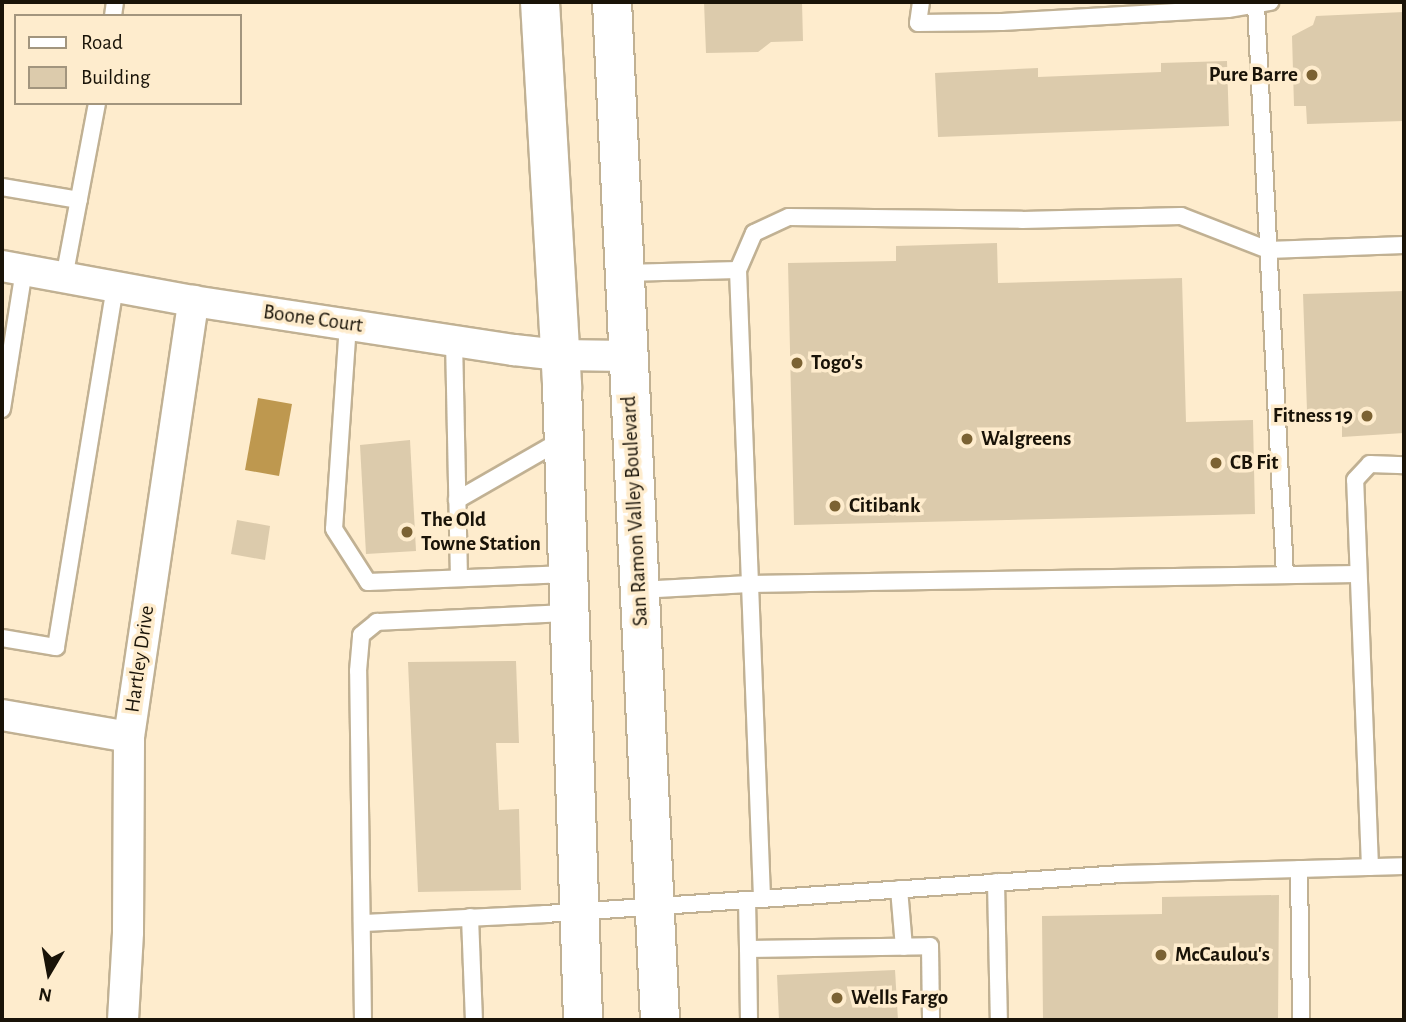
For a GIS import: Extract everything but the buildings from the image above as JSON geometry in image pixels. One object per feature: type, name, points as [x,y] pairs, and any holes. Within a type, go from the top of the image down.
[{"type":"main road","points":[[540,2],[560,355],[583,1020]]},
{"type":"main road","name":"San Ramon Valley Boulevard","points":[[612,2],[622,273],[660,1020]]},
{"type":"street","name":"Boone Court","points":[[13,268],[193,301],[454,340],[560,355],[627,356]]},
{"type":"street","name":"Hartley Drive","points":[[123,1020],[128,932],[129,737],[193,301]]},
{"type":"street","points":[[2,715],[129,737]]},
{"type":"lane","points":[[921,2],[918,23],[1002,22],[1263,4],[1268,250],[1284,575]]},
{"type":"lane","points":[[64,278],[97,105]]},
{"type":"lane","points":[[4,186],[79,200]]},
{"type":"lane","points":[[750,1020],[748,949],[754,899],[749,584],[738,270],[754,233],[789,217],[1023,220],[1181,216],[1268,250],[1404,245]]},
{"type":"lane","points":[[2,409],[13,268]]},
{"type":"lane","points":[[622,273],[738,270]]},
{"type":"lane","points":[[2,638],[56,647],[115,287]]},
{"type":"lane","points":[[348,324],[334,529],[368,582],[568,574]]},
{"type":"lane","points":[[454,340],[459,578]]},
{"type":"lane","points":[[457,500],[563,439]]},
{"type":"lane","points":[[1370,867],[1355,480],[1370,464],[1404,465]]},
{"type":"lane","points":[[639,590],[749,584],[1357,574]]},
{"type":"lane","points":[[363,1020],[358,671],[361,635],[377,622],[569,613]]},
{"type":"lane","points":[[362,923],[1121,874],[1404,866]]},
{"type":"lane","points":[[1298,869],[1301,1020]]},
{"type":"lane","points":[[996,882],[999,1020]]},
{"type":"lane","points":[[899,889],[904,947]]},
{"type":"lane","points":[[470,917],[474,1020]]},
{"type":"lane","points":[[748,949],[930,946],[931,1020]]},
{"type":"shaded area","points":[[258,398],[292,404],[279,476],[245,470]]},
{"type":"place","name":"Pure Barre","points":[[1312,75]]},
{"type":"place","name":"Togo's","points":[[797,363]]},
{"type":"place","name":"Fitness 19","points":[[1367,416]]},
{"type":"place","name":"Walgreens","points":[[967,439]]},
{"type":"place","name":"CB Fit","points":[[1216,463]]},
{"type":"place","name":"Citibank","points":[[835,506]]},
{"type":"place","name":"The Old Towne Station","points":[[407,532]]},
{"type":"place","name":"McCaulou's","points":[[1161,955]]},
{"type":"place","name":"Wells Fargo","points":[[837,998]]}]
